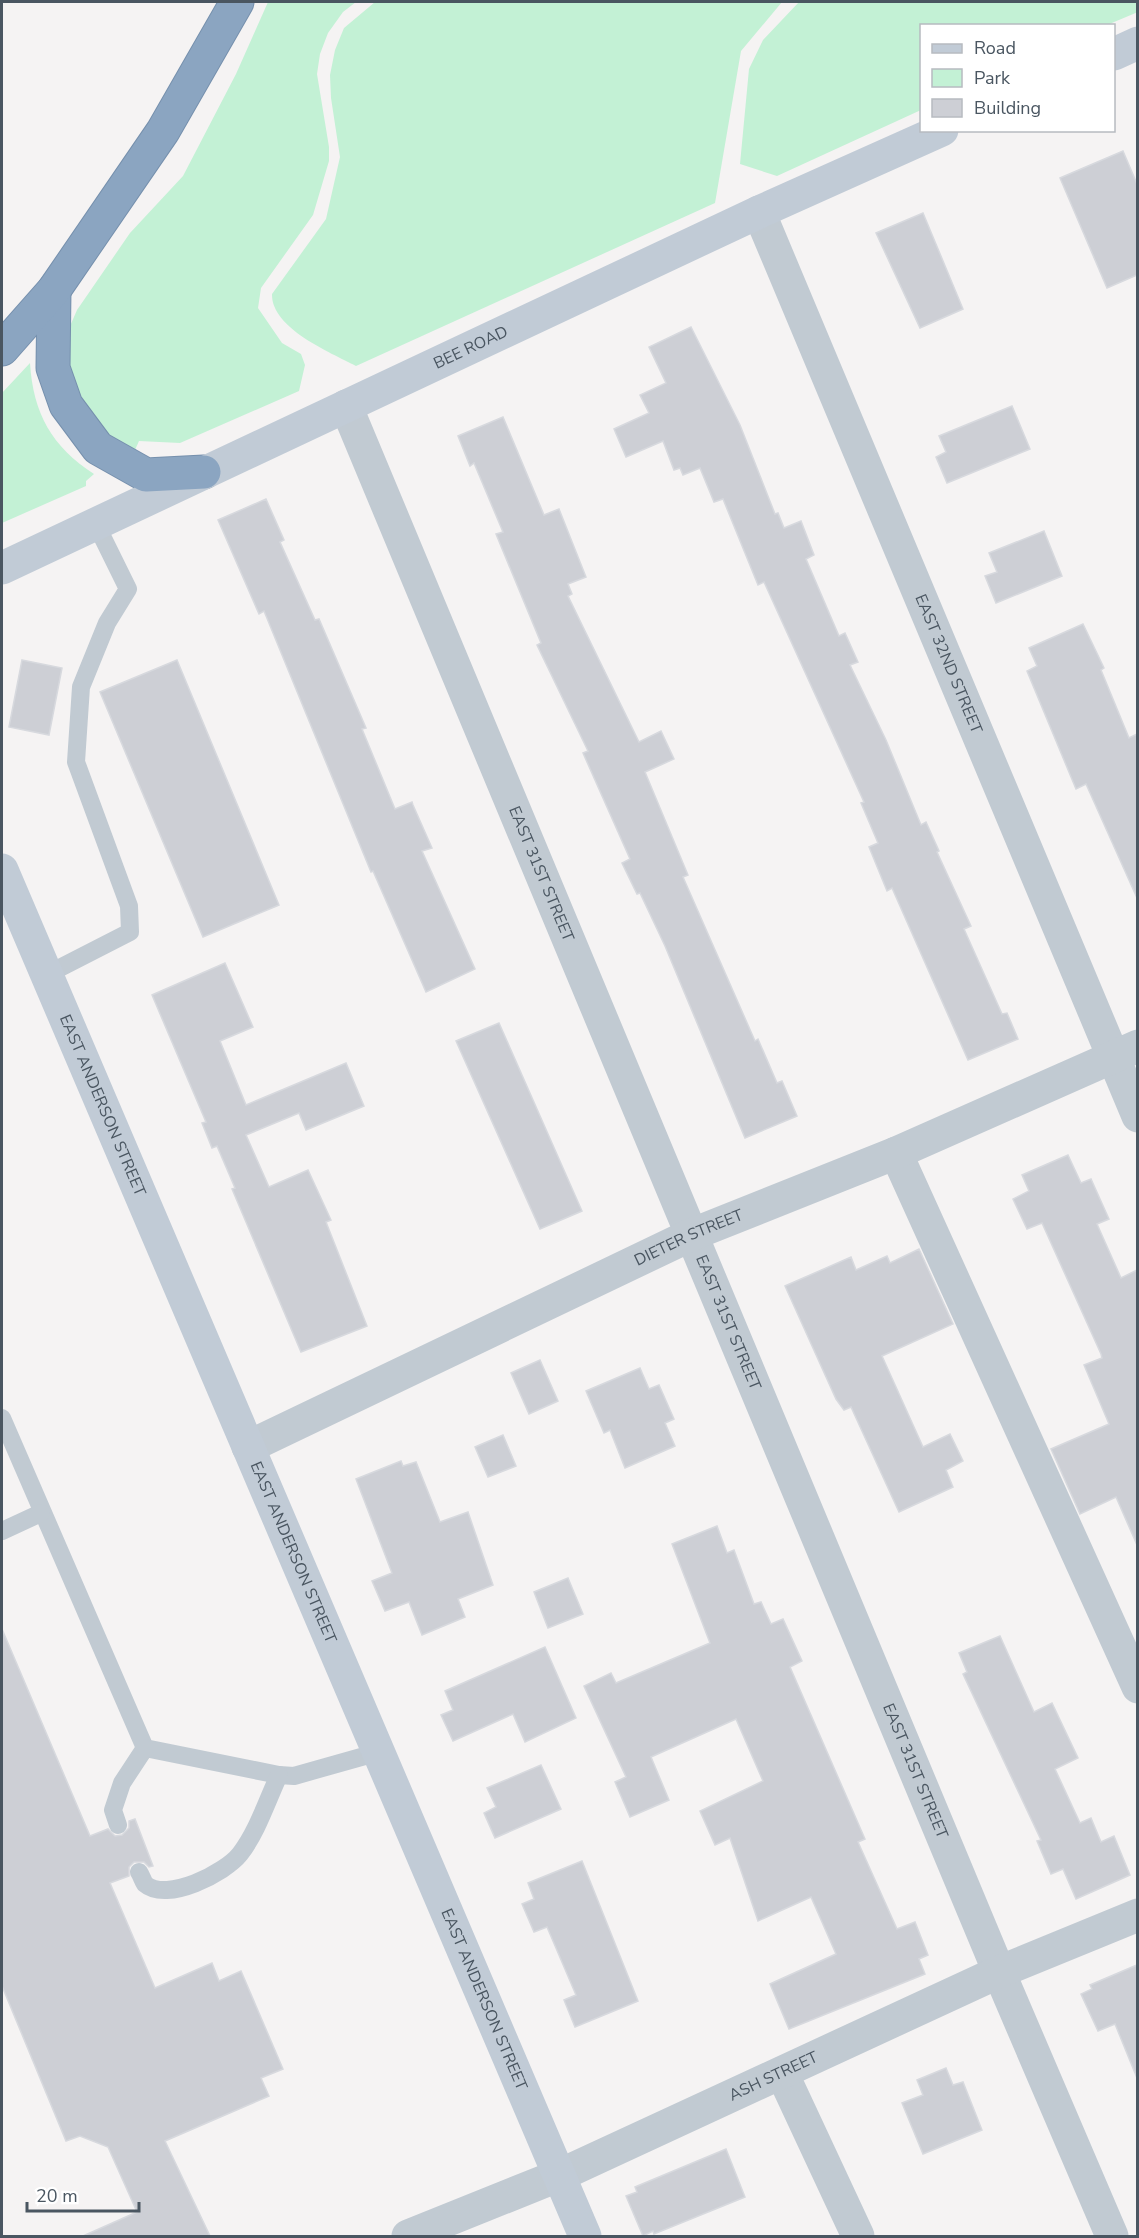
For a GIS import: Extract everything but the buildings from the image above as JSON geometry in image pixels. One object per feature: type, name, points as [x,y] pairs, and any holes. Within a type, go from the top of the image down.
[{"type":"highway","points":[[2,349],[54,290],[163,131],[237,2]]},
{"type":"highway","points":[[54,290],[53,368],[66,405],[98,448],[146,475],[204,472]]},
{"type":"main road","points":[[1115,53],[1137,44]]},
{"type":"main road","name":"BEE ROAD","points":[[2,568],[759,212],[938,132]]},
{"type":"main road","name":"EAST ANDERSON STREET","points":[[2,870],[585,2236]]},
{"type":"street","name":"EAST 32ND STREET","points":[[759,212],[1125,1051],[1137,1116]]},
{"type":"street","name":"EAST 31ST STREET","points":[[346,406],[999,1972],[1113,2236]]},
{"type":"street","name":"DIETER STREET","points":[[248,1447],[693,1234],[896,1153],[1125,1051]]},
{"type":"street","points":[[896,1153],[1137,1688]]},
{"type":"street","name":"ASH STREET","points":[[408,2236],[560,2175],[999,1972],[1137,1915]]},
{"type":"street","points":[[782,2073],[858,2236]]},
{"type":"lane","points":[[46,975],[130,932],[129,906],[76,762],[81,687],[107,623],[128,589],[96,524]]},
{"type":"lane","points":[[2,1418],[41,1513],[145,1748]]},
{"type":"lane","points":[[2,1531],[41,1513]]},
{"type":"lane","points":[[145,1748],[294,1776],[379,1752]]},
{"type":"lane","points":[[118,1825],[112,1810],[122,1784],[145,1748]]},
{"type":"lane","points":[[139,1872],[145,1883],[158,1890],[172,1891],[215,1875],[240,1855],[279,1775]]},
{"type":"green space","points":[[268,2],[356,2],[343,12],[328,33],[320,54],[317,74],[329,147],[329,161],[313,215],[261,288],[258,308],[282,343],[301,354],[305,365],[299,391],[180,443],[139,441],[135,450],[118,445],[85,418],[64,357],[67,333],[77,310],[130,233],[183,176],[236,74]]},
{"type":"green space","points":[[375,2],[782,2],[741,51],[715,203],[356,366],[317,346],[291,328],[274,306],[272,294],[326,219],[340,157],[331,98],[330,75],[335,50],[344,28]]},
{"type":"green space","points":[[799,2],[1137,2],[1138,12],[1109,24],[920,24],[920,110],[777,176],[740,164],[749,69],[763,40]]},
{"type":"green space","points":[[30,363],[35,398],[47,427],[79,464],[94,474],[86,481],[86,486],[2,523],[2,393]]}]
